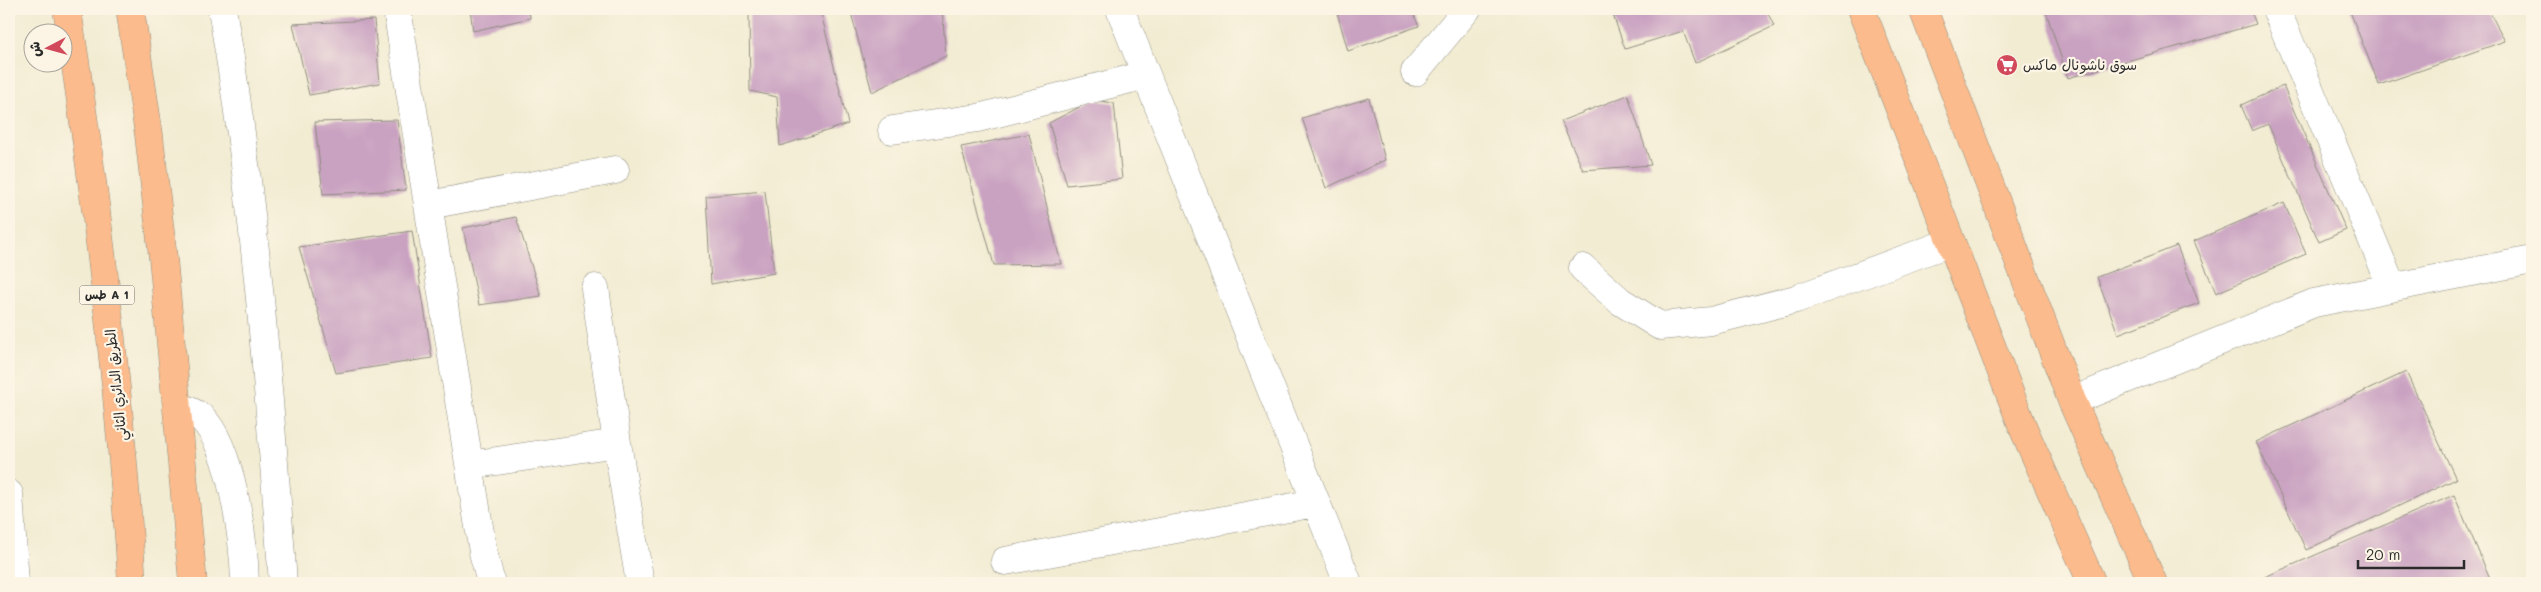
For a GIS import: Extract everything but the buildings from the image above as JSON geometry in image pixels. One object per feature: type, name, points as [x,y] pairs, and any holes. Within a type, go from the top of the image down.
[{"type":"highway","name":"الطريق الدائري الثاني","points":[[66,9],[103,260],[118,394],[132,583]]},
{"type":"highway","points":[[130,9],[149,135],[178,407],[193,583]]},
{"type":"highway","points":[[1861,9],[2024,430],[2092,583]]},
{"type":"highway","points":[[1923,9],[2072,400],[2152,583]]},
{"type":"street","points":[[222,9],[232,68],[265,337],[283,583]]},
{"type":"street","points":[[397,9],[483,552],[491,583]]},
{"type":"street","points":[[1120,9],[1348,583]]},
{"type":"street","points":[[1415,72],[1466,9]]},
{"type":"street","points":[[2276,9],[2392,287]]},
{"type":"street","points":[[892,130],[978,118],[1146,75]]},
{"type":"street","points":[[428,205],[615,170]]},
{"type":"street","points":[[1583,268],[1620,301],[1660,326],[1711,321],[1796,299],[1951,242]]},
{"type":"street","points":[[2072,400],[2314,303],[2532,260]]},
{"type":"street","points":[[595,288],[617,443],[640,583]]},
{"type":"street","points":[[178,407],[201,417],[218,439],[223,451],[238,523],[245,583]]},
{"type":"street","points":[[470,465],[617,443]]},
{"type":"street","points":[[9,494],[15,583]]},
{"type":"street","points":[[1005,561],[1316,503]]},
{"type":"place","name":"سوق ناشونال ماكس","points":[[2007,65]]}]
